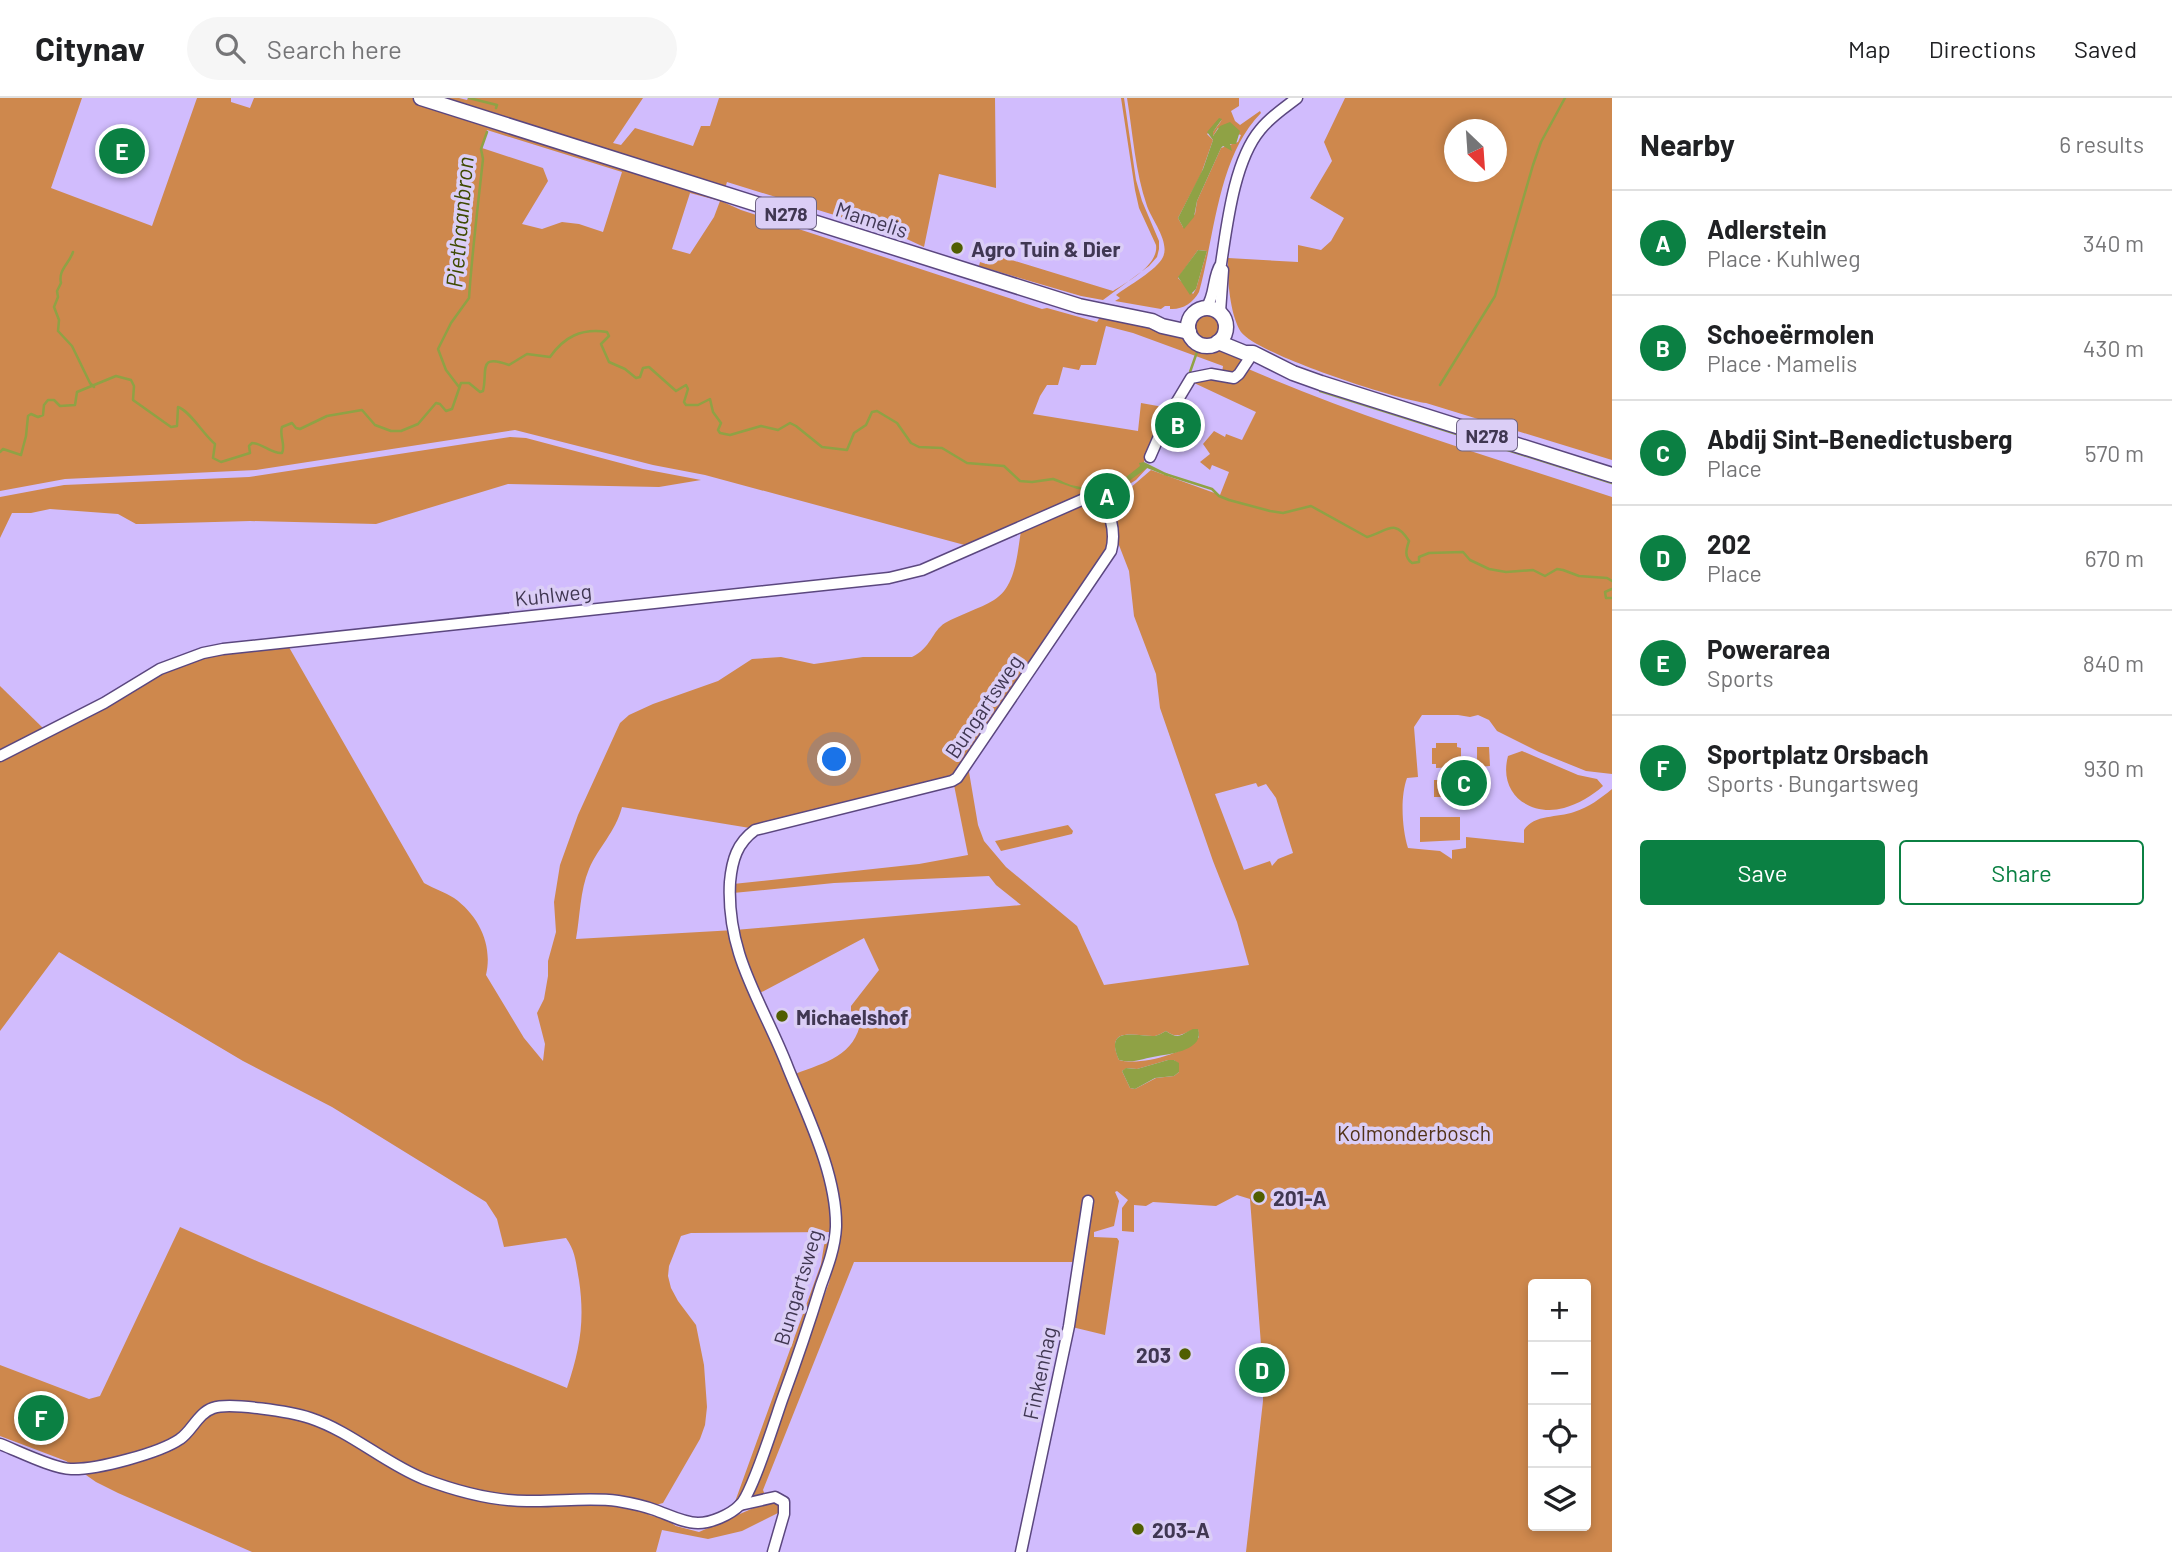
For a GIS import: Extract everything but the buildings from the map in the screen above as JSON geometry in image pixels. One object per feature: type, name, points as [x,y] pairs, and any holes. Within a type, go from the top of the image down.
[{"type":"main road","name":"Mamelis","points":[[422,98],[1100,312],[1190,325]]},
{"type":"main road","name":"N278","points":[[1213,310],[1197,311],[1190,325],[1200,344],[1209,346],[1222,336],[1245,353],[1253,353],[1312,380],[1612,475]]},
{"type":"main road","points":[[1213,310],[1225,319],[1222,336]]},
{"type":"street","points":[[1213,310],[1224,268],[1222,264],[1234,195],[1249,147],[1267,122],[1297,98]]},
{"type":"street","points":[[1150,457],[1167,418],[1191,378],[1211,374],[1234,378],[1253,353]]},
{"type":"street","name":"Kuhlweg","points":[[0,756],[104,703],[160,669],[203,653],[889,578],[922,570],[1093,495],[1098,497],[1109,512]]},
{"type":"street","name":"Bungartsweg","points":[[740,1505],[764,1448],[815,1306],[831,1259],[836,1227],[822,1153],[733,938],[729,906],[733,857],[743,840],[755,830],[957,778],[1108,555],[1113,546],[1109,512]]},
{"type":"street","name":"Finkenhag","points":[[1021,1552],[1069,1326],[1088,1201]]},
{"type":"street","points":[[0,1444],[68,1469],[81,1469],[132,1458],[180,1440],[202,1415],[212,1408],[266,1410],[302,1416],[326,1424],[415,1475],[494,1498],[527,1501],[581,1498],[618,1502],[650,1508],[695,1523],[714,1520],[740,1505],[775,1497],[784,1502],[784,1514],[773,1552]]},
{"type":"green space","points":[[0,98],[82,98],[51,188],[152,226],[197,98],[231,98],[231,102],[250,108],[254,98],[643,98],[613,143],[621,145],[635,128],[693,146],[701,126],[710,126],[719,98],[995,98],[996,188],[939,174],[924,247],[896,234],[727,182],[721,201],[741,210],[1042,309],[1047,308],[1097,322],[1100,317],[1179,332],[1205,349],[1225,347],[1244,355],[1235,373],[1222,373],[1223,366],[1133,333],[1106,326],[1096,365],[1081,365],[1079,370],[1063,367],[1058,385],[1047,385],[1033,414],[1138,431],[1141,403],[1169,408],[1143,464],[1148,467],[1136,480],[1115,493],[1087,492],[972,547],[705,475],[653,465],[515,430],[256,470],[65,479],[0,491]],"holes":[[[487,130],[622,172],[603,232],[562,222],[542,229],[522,224],[548,181],[543,168],[482,148]],[[690,193],[720,201],[714,217],[690,254],[672,249]]]},
{"type":"green space","points":[[1121,98],[1124,98],[1136,180],[1159,241],[1157,257],[1141,272],[1153,259],[1156,245],[1139,208]]},
{"type":"green space","points":[[1127,98],[1239,98],[1239,106],[1231,111],[1240,125],[1260,111],[1261,113],[1235,151],[1220,197],[1199,292],[1183,307],[1170,309],[1170,306],[1165,306],[1161,309],[1115,301],[1120,298],[1116,295],[1160,262],[1165,251],[1143,193]],"holes":[[[1222,120],[1212,133],[1213,136],[1218,128],[1241,135],[1238,142],[1221,148],[1197,201],[1195,214],[1183,227],[1178,218],[1201,174],[1213,140],[1207,134]],[[1198,250],[1207,251],[1193,294],[1178,278]]]},
{"type":"green space","points":[[1345,98],[1612,98],[1612,460],[1328,374],[1272,352],[1241,332],[1232,306],[1228,258],[1298,262],[1298,245],[1321,250],[1331,241],[1344,218],[1310,198],[1332,161],[1324,142]]},
{"type":"green space","points":[[989,253],[1113,291],[1128,281],[1103,300],[979,266],[980,262],[986,264]]},
{"type":"green space","points":[[1207,314],[1216,318],[1220,327],[1216,336],[1207,340],[1198,336],[1194,327],[1198,318]]},
{"type":"green space","name":"Kolmonderbosch","points":[[1246,368],[1382,421],[1612,497],[1612,774],[1586,771],[1539,752],[1497,731],[1489,720],[1478,715],[1422,715],[1414,727],[1418,777],[1407,778],[1403,794],[1403,813],[1408,848],[1440,851],[1452,859],[1452,850],[1466,848],[1466,837],[1524,843],[1524,830],[1534,821],[1579,810],[1612,789],[1612,1552],[1246,1552],[1263,1401],[1263,1371],[1250,1199],[1237,1195],[1216,1206],[1153,1202],[1146,1206],[1134,1205],[1134,1232],[1122,1231],[1122,1208],[1128,1200],[1115,1192],[1119,1201],[1114,1226],[1094,1232],[1094,1237],[1117,1238],[1119,1241],[1105,1335],[1072,1327],[1081,1262],[854,1262],[763,1490],[765,1495],[773,1496],[749,1503],[748,1497],[829,1283],[839,1230],[831,1170],[795,1074],[837,1056],[853,1042],[861,1020],[851,1011],[851,1006],[879,970],[864,938],[758,994],[819,1155],[831,1208],[832,1232],[691,1233],[681,1236],[669,1266],[671,1288],[696,1325],[704,1365],[707,1407],[700,1439],[663,1503],[645,1508],[649,1515],[699,1532],[758,1506],[777,1501],[780,1512],[742,1531],[708,1539],[662,1530],[656,1552],[252,1552],[118,1493],[96,1482],[66,1461],[0,1436],[0,1365],[89,1399],[100,1396],[180,1227],[567,1388],[578,1348],[581,1309],[575,1258],[566,1238],[504,1247],[497,1219],[486,1202],[332,1107],[243,1061],[59,952],[0,1031],[0,760],[96,712],[174,666],[223,652],[286,642],[424,883],[454,898],[477,922],[486,942],[486,975],[524,1038],[543,1061],[545,1044],[537,1013],[544,999],[548,961],[556,932],[554,902],[560,865],[578,815],[620,723],[629,715],[653,704],[718,681],[752,659],[781,657],[814,664],[863,657],[912,657],[923,649],[945,623],[994,600],[1001,594],[1011,579],[1021,531],[1025,527],[1094,499],[1108,522],[1109,549],[1066,612],[1068,617],[968,766],[978,825],[984,841],[1006,867],[1077,926],[1104,985],[1249,965],[1237,922],[1160,708],[1156,674],[1134,616],[1129,571],[1117,540],[1114,505],[1115,501],[1151,470],[1220,495],[1229,472],[1212,465],[1210,470],[1200,462],[1210,454],[1203,444],[1214,431],[1225,437],[1226,434],[1242,440],[1256,412],[1192,382],[1199,379],[1237,379],[1245,374]],"holes":[[[1256,783],[1258,787],[1266,784],[1276,798],[1293,853],[1278,859],[1272,866],[1270,861],[1244,870],[1215,794]],[[954,785],[968,855],[919,864],[733,884],[733,893],[834,883],[989,876],[1021,905],[735,930],[576,939],[586,877],[622,807],[756,829],[826,810],[888,802]],[[1198,1029],[1199,1037],[1184,1049],[1150,1060],[1119,1060],[1115,1049],[1116,1041],[1125,1035],[1155,1036],[1166,1031],[1178,1035]],[[1168,1060],[1179,1064],[1179,1072],[1174,1076],[1156,1078],[1135,1089],[1130,1088],[1122,1071],[1127,1068],[1137,1069]]]},
{"type":"green space","points":[[510,437],[526,438],[643,469],[701,480],[659,487],[508,484],[376,524],[250,521],[136,524],[118,514],[50,509],[12,513],[0,538],[0,497],[64,485],[249,477]]},
{"type":"green space","points":[[0,686],[46,731],[0,754]]},
{"type":"green space","points":[[1436,743],[1457,743],[1457,747],[1461,748],[1461,764],[1457,764],[1457,767],[1436,768],[1436,764],[1432,764],[1432,748],[1436,748]]},
{"type":"green space","points":[[1477,747],[1489,747],[1490,766],[1477,767]]},
{"type":"green space","points":[[1522,751],[1578,775],[1597,779],[1603,786],[1585,799],[1564,808],[1539,809],[1528,805],[1512,791],[1506,769],[1508,756]]},
{"type":"green space","points":[[1434,780],[1459,780],[1459,797],[1434,797]]},
{"type":"green space","points":[[1420,817],[1460,817],[1460,840],[1420,842]]},
{"type":"green space","points":[[1068,825],[1073,831],[1072,834],[1001,851],[995,841]]},
{"type":"green space","points":[[825,1239],[831,1239],[822,1281],[742,1497],[732,1510],[821,1264]]},
{"type":"shaded area","points":[[1219,118],[1222,119],[1213,136],[1220,126],[1230,122],[1240,131],[1236,144],[1230,144],[1232,151],[1223,146],[1221,148],[1197,201],[1194,217],[1184,229],[1178,218],[1203,169],[1213,140],[1207,132]]},
{"type":"shaded area","points":[[1198,250],[1207,251],[1196,289],[1190,295],[1178,277]]},
{"type":"shaded area","points":[[1144,462],[1168,474],[1167,476],[1147,468],[1111,494],[1105,485],[1091,490],[1077,489],[1060,483],[1061,481],[1086,488],[1094,482],[1114,483],[1121,481],[1140,466],[1139,463]]},
{"type":"shaded area","points":[[1198,1029],[1197,1041],[1186,1049],[1171,1054],[1124,1061],[1119,1060],[1115,1049],[1116,1041],[1125,1035],[1155,1036],[1166,1031],[1179,1036]]},
{"type":"shaded area","points":[[1168,1060],[1179,1063],[1179,1072],[1174,1076],[1155,1078],[1135,1089],[1130,1088],[1122,1071],[1126,1068],[1137,1069]]},
{"type":"waterway","name":"Piethaanbron","points":[[469,98],[497,105],[496,108]]},
{"type":"waterway","points":[[1440,385],[1495,296],[1541,142],[1565,98]]},
{"type":"waterway","name":"Piethaanbron","points":[[459,387],[446,370],[438,349],[451,323],[469,298],[483,159],[481,149],[487,132]]},
{"type":"waterway","points":[[73,252],[62,271],[54,307],[59,320],[58,331],[72,346],[94,387]]},
{"type":"waterway","points":[[0,452],[3,449],[21,455],[28,416],[43,415],[44,405],[48,400],[54,400],[60,406],[75,405],[77,392],[116,376],[131,380],[134,386],[133,400],[171,427],[177,426],[178,407],[187,413],[215,444],[213,458],[221,462],[250,453],[249,446],[252,443],[282,453],[282,427],[292,423],[300,429],[327,416],[362,410],[375,425],[391,431],[401,431],[418,424],[436,403],[446,411],[452,409],[461,383],[469,383],[480,392],[483,391],[488,363],[492,361],[509,365],[527,354],[550,357],[567,339],[581,333],[598,331],[607,332],[609,336],[601,344],[609,362],[625,369],[636,378],[640,377],[643,368],[649,367],[676,391],[686,385],[686,405],[698,405],[710,399],[713,412],[721,423],[718,430],[720,433],[730,435],[761,426],[778,430],[790,423],[822,447],[847,450],[854,433],[866,425],[872,412],[877,411],[897,423],[911,443],[919,447],[942,448],[967,463],[1004,466],[1020,481],[1053,479],[1061,482]]},
{"type":"waterway","points":[[1190,372],[1197,352]]},
{"type":"waterway","points":[[1320,391],[1612,483]]},
{"type":"waterway","points":[[1165,474],[1212,489],[1229,500],[1270,511],[1283,513],[1311,506],[1367,537],[1394,528],[1409,541],[1406,553],[1412,563],[1419,562],[1419,557],[1429,553],[1463,552],[1470,560],[1489,569],[1506,572],[1533,570],[1545,576],[1557,569],[1579,576],[1607,578],[1612,581]]},
{"type":"waterway","points":[[1612,589],[1605,592],[1606,598],[1612,598]]},
{"type":"place","name":"Powerarea","points":[[122,151]]},
{"type":"place","name":"Agro Tuin & Dier","points":[[957,248]]},
{"type":"place","name":"Schoeërmolen","points":[[1178,425]]},
{"type":"place","name":"Adlerstein","points":[[1107,496]]},
{"type":"place","name":"Abdij Sint-Benedictusberg","points":[[1464,783]]},
{"type":"place","name":"Michaelshof","points":[[782,1016]]},
{"type":"place","name":"201-A","points":[[1259,1197]]},
{"type":"place","name":"203","points":[[1185,1354]]},
{"type":"place","name":"202","points":[[1262,1370]]},
{"type":"place","name":"Sportplatz Orsbach","points":[[41,1418]]},
{"type":"place","name":"203-A","points":[[1138,1529]]}]
